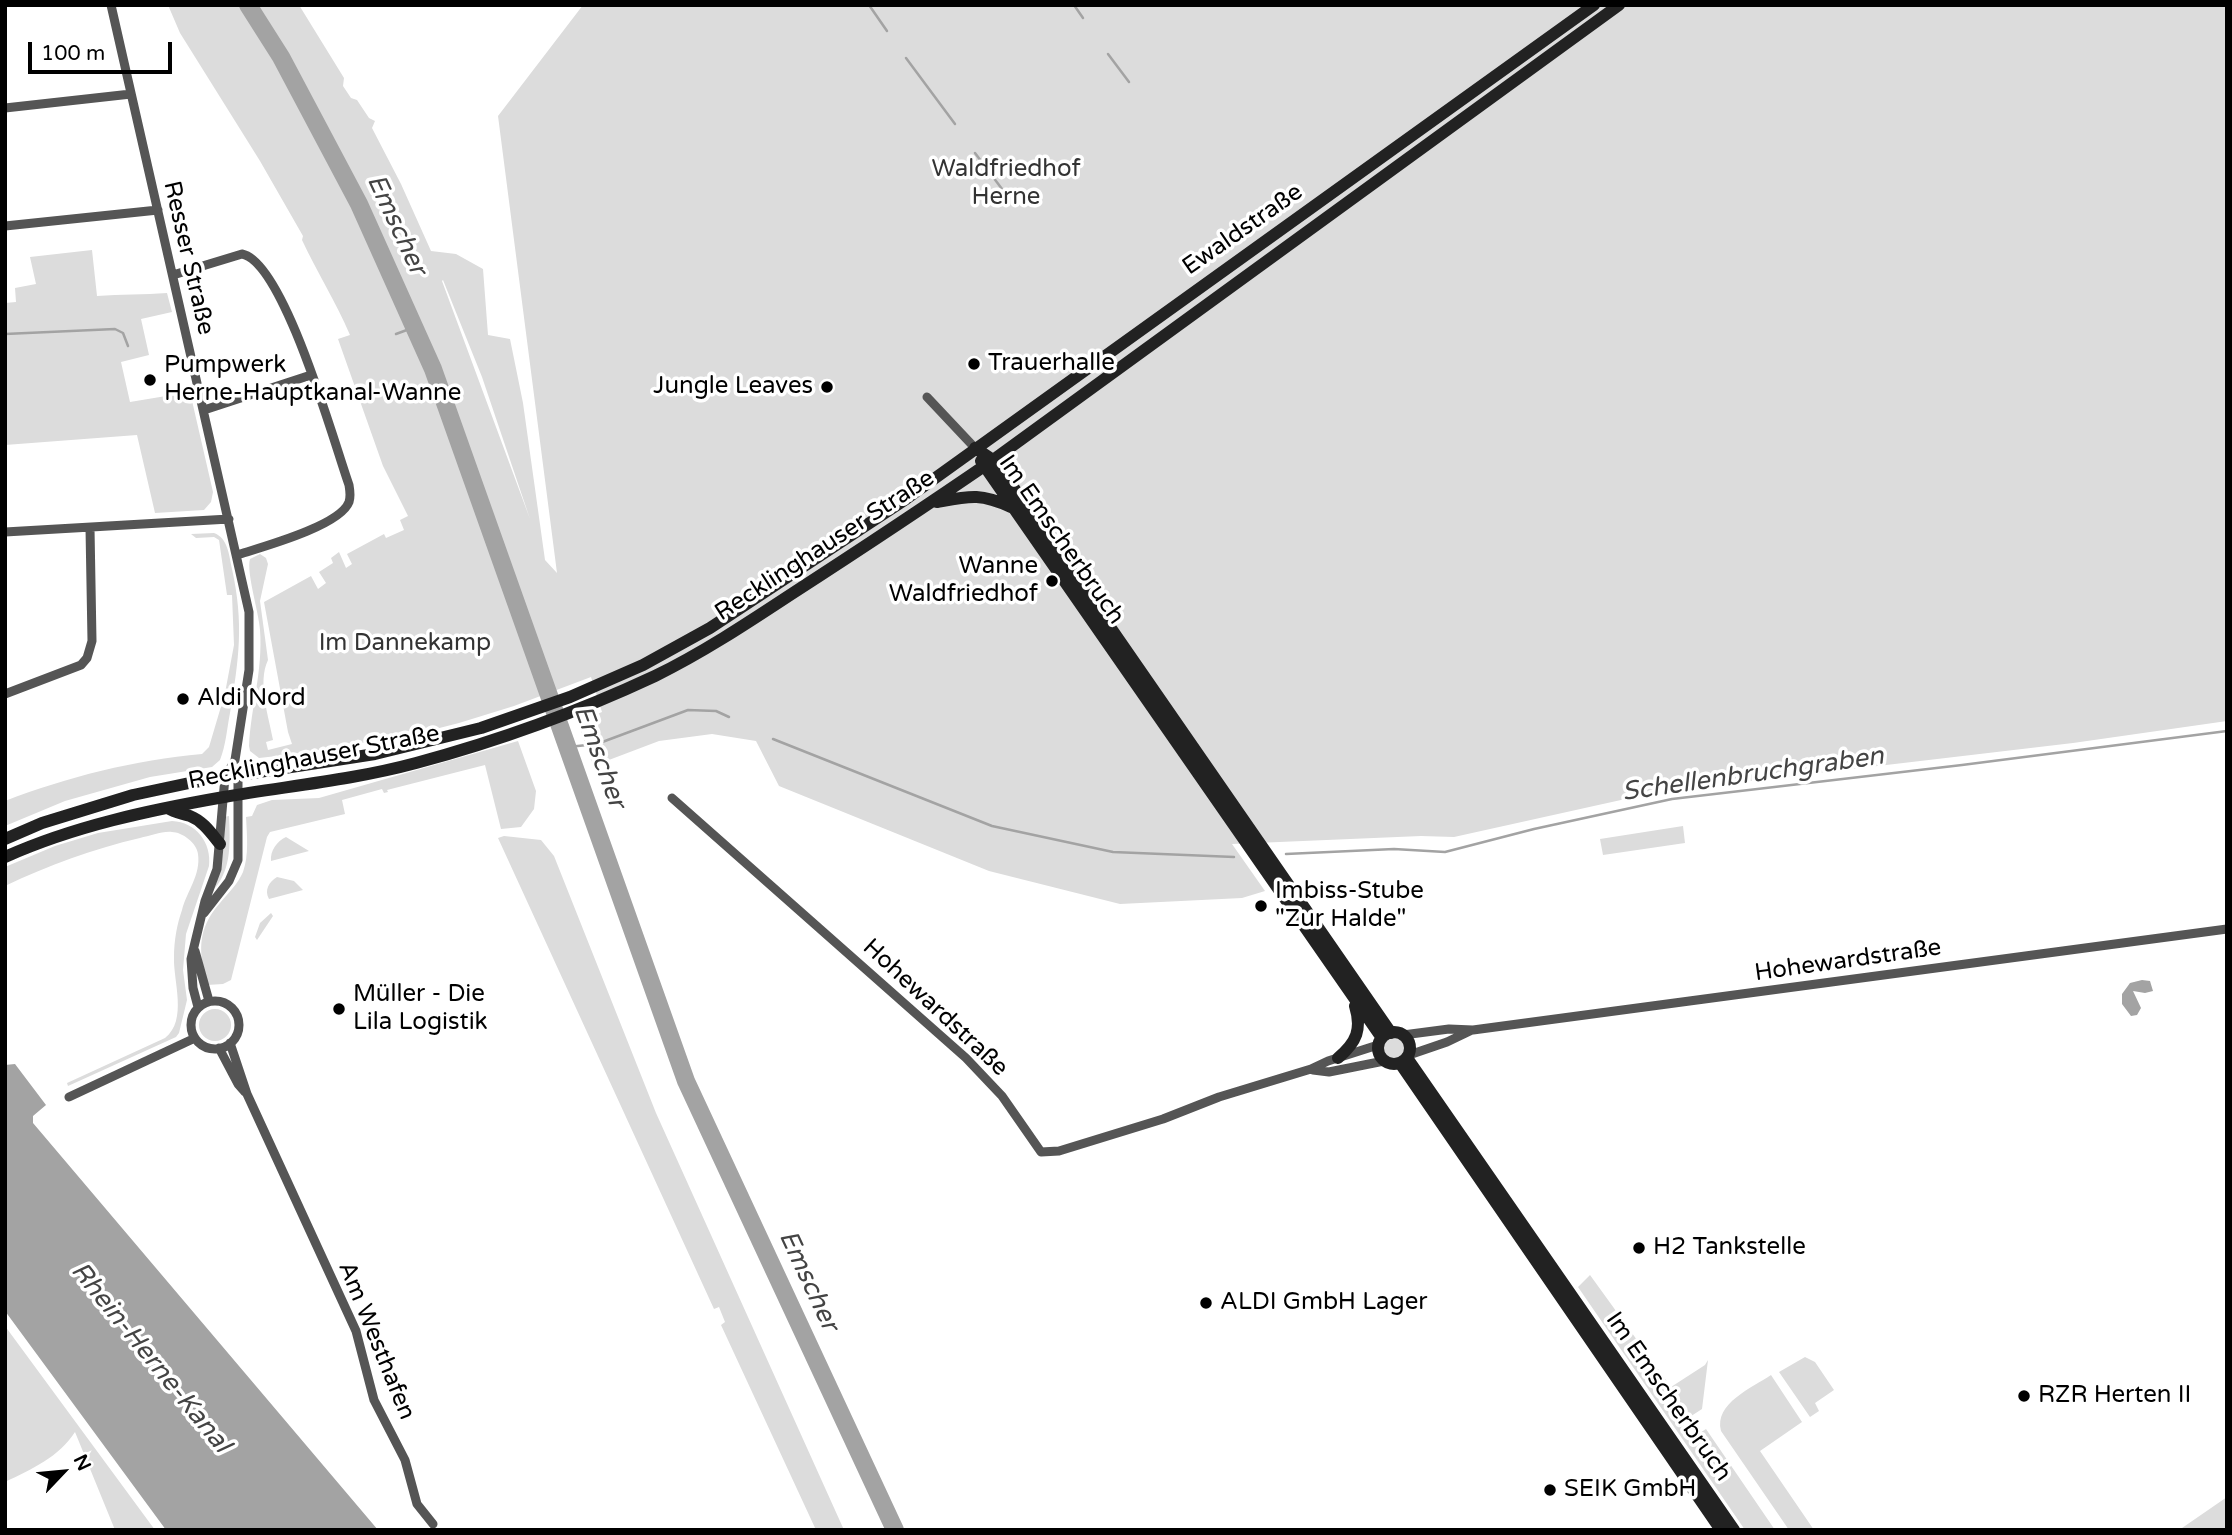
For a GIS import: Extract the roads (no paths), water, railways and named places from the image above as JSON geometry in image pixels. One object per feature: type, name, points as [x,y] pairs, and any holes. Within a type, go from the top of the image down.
[{"type":"main road","name":"Ewaldstraße","points":[[975,448],[1594,5]]},
{"type":"main road","name":"Ewaldstraße","points":[[988,463],[1619,5]]},
{"type":"main road","name":"Im Emscherbruch","points":[[975,448],[1389,1038]]},
{"type":"main road","name":"Recklinghauser Straße","points":[[5,839],[42,823],[103,803],[225,777],[375,754],[481,728],[570,697],[643,665],[710,628],[844,542],[975,448]]},
{"type":"main road","name":"Im Emscherbruch","points":[[988,463],[1011,507],[1350,992],[1389,1038],[1409,1044],[1405,1059],[1721,1530]]},
{"type":"main road","name":"Recklinghauser Straße","points":[[5,858],[74,832],[168,808],[392,769],[464,750],[575,711],[657,675],[723,639],[988,463]]},
{"type":"main road","points":[[931,503],[973,496],[989,497],[1011,507]]},
{"type":"main road","points":[[168,808],[204,825],[220,844]]},
{"type":"main road","points":[[1338,1058],[1351,1047],[1358,1035],[1359,1020],[1350,992]]},
{"type":"main road","name":"Im Emscherbruch","points":[[1384,1061],[1380,1056],[1389,1038]]},
{"type":"main road","points":[[1384,1061],[1391,1064],[1405,1059]]},
{"type":"main road","name":"Im Emscherbruch","points":[[1562,1291],[1734,1530]]},
{"type":"street","name":"Resser Straße","points":[[111,5],[249,612],[250,644],[235,760],[225,777]]},
{"type":"street","points":[[5,108],[131,94]]},
{"type":"street","points":[[5,226],[158,210]]},
{"type":"street","points":[[173,275],[235,255],[249,255],[254,259],[270,279],[295,328],[349,485],[350,501],[340,514],[286,540],[237,555]]},
{"type":"street","points":[[204,410],[311,375]]},
{"type":"street","points":[[927,397],[975,448]]},
{"type":"street","points":[[5,532],[229,519]]},
{"type":"street","points":[[5,694],[73,669],[87,658],[92,641],[90,528]]},
{"type":"street","points":[[204,913],[229,881],[238,860],[239,775],[235,760]]},
{"type":"street","points":[[198,1007],[191,959],[205,901],[218,869],[225,777]]},
{"type":"street","name":"Hohewardstraße","points":[[672,798],[966,1058],[1002,1096],[1041,1152],[1059,1152],[1163,1119],[1219,1097],[1311,1069],[1389,1038],[1449,1028],[1473,1030],[2227,929]]},
{"type":"street","points":[[195,951],[209,1001],[198,1007],[191,1022],[195,1038],[205,1047],[219,1048],[230,1043]]},
{"type":"street","name":"Am Westhafen","points":[[209,1001],[229,1005],[237,1017],[237,1031],[230,1043],[247,1094],[356,1331],[374,1400],[405,1460],[417,1504],[433,1524]]},
{"type":"street","name":"Hohewardstraße","points":[[1405,1059],[1473,1030]]},
{"type":"street","points":[[69,1097],[195,1038]]},
{"type":"street","name":"Am Westhafen","points":[[219,1048],[238,1084],[247,1094]]},
{"type":"street","name":"Hohewardstraße","points":[[1311,1069],[1328,1072],[1384,1061]]},
{"type":"water","points":[[2150,981],[2153,991],[2133,991],[2141,1008],[2137,1015],[2131,1016],[2122,1004],[2122,994],[2130,983]]},
{"type":"water","name":"Rhein-Herne-Kanal","points":[[15,1064],[46,1105],[33,1116],[33,1123],[378,1530],[166,1530],[5,1311],[5,1065]]},
{"type":"waterway","name":"Emscher","points":[[248,5],[281,57],[359,204],[433,369],[686,1081],[895,1530]]},
{"type":"waterway","points":[[869,5],[887,31]]},
{"type":"waterway","points":[[1074,5],[1083,18]]},
{"type":"waterway","points":[[1108,54],[1129,82]]},
{"type":"waterway","points":[[906,58],[955,124]]},
{"type":"waterway","points":[[975,153],[1005,193]]},
{"type":"waterway","points":[[396,334],[415,327]]},
{"type":"waterway","points":[[5,334],[115,329],[123,333],[128,346]]},
{"type":"waterway","name":"Schellenbruchgraben","points":[[568,747],[597,744],[688,710],[716,711],[729,717]]},
{"type":"waterway","name":"Schellenbruchgraben","points":[[1286,854],[1394,849],[1445,852],[1534,829],[1672,799],[2227,731]]},
{"type":"waterway","name":"Schellenbruchgraben","points":[[773,739],[992,826],[1113,852],[1234,857]]},
{"type":"place","name":"Trauerhalle","points":[[974,364]]},
{"type":"place","name":"Pumpwerk Herne-Hauptkanal-Wanne","points":[[150,380]]},
{"type":"place","name":"Jungle Leaves","points":[[827,387]]},
{"type":"place","name":"Wanne Waldfriedhof","points":[[1052,581]]},
{"type":"place","name":"Aldi Nord","points":[[183,699]]},
{"type":"place","name":"Imbiss-Stube \"Zur Halde\"","points":[[1261,906]]},
{"type":"place","name":"Müller - Die Lila Logistik","points":[[339,1009]]},
{"type":"place","name":"H2 Tankstelle","points":[[1639,1248]]},
{"type":"place","name":"ALDI GmbH Lager","points":[[1206,1303]]},
{"type":"place","name":"RZR Herten II","points":[[2024,1396]]},
{"type":"place","name":"SEIK GmbH","points":[[1550,1490]]},
{"type":"park label","name":"Waldfriedhof Herne","points":[[1006,184]]},
{"type":"park label","name":"Im Dannekamp","points":[[405,644]]}]
